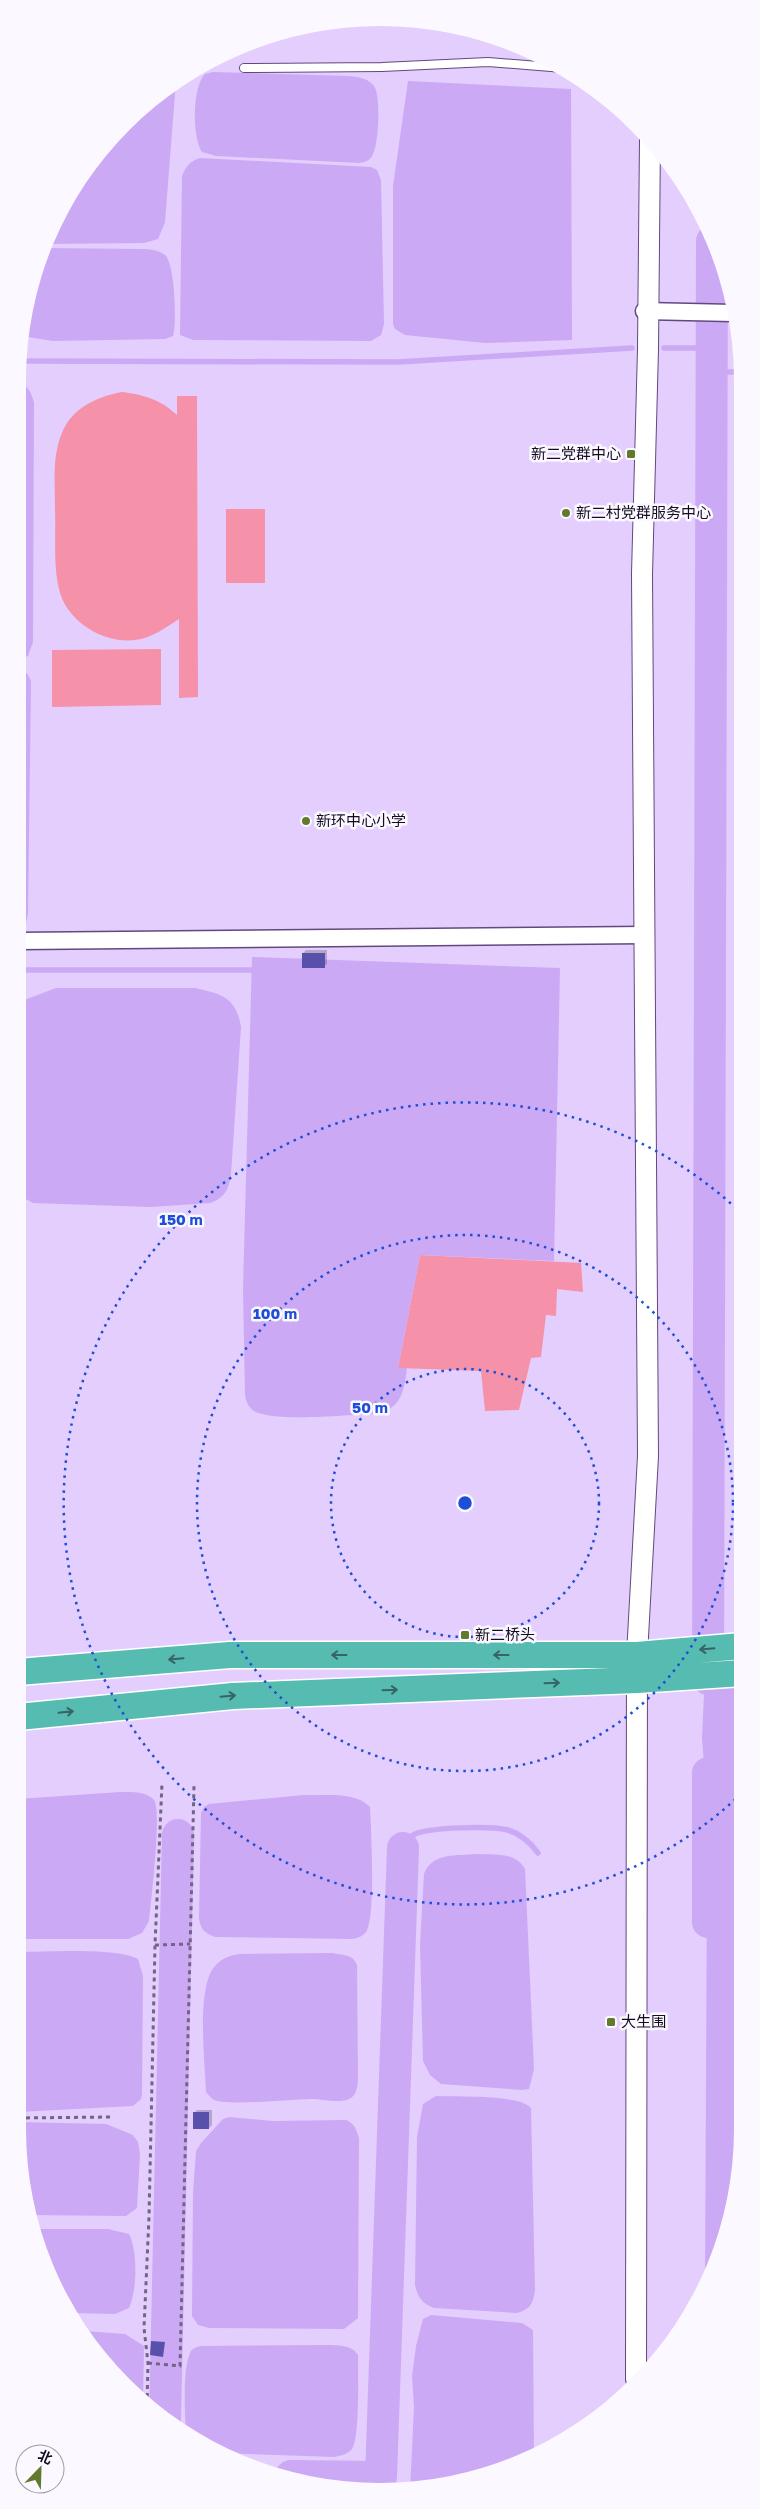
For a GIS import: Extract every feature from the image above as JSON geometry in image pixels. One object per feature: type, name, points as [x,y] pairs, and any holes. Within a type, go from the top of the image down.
[{"type":"highway","points":[[26,1716],[234,1696],[673,1665],[734,1648]]},
{"type":"highway","points":[[26,1671],[230,1654],[637,1668]]},
{"type":"highway","points":[[673,1665],[734,1672]]},
{"type":"street","points":[[636,2373],[637,1668],[648,1456],[642,574],[648,349],[650,152]]},
{"type":"street","points":[[644,311],[727,313]]},
{"type":"street","points":[[26,941],[645,935]]},
{"type":"lane","points":[[244,68],[382,67],[488,62],[542,66]]},
{"type":"path","points":[[147,2395],[148,2363],[144,2328],[150,2217],[155,1945],[162,1783]]},
{"type":"path","points":[[148,2363],[180,2366],[194,1786]]},
{"type":"path","points":[[155,1945],[190,1944]]},
{"type":"path","points":[[26,2118],[111,2117]]},
{"type":"shaded area","points":[[213,72],[349,76],[359,77],[372,83],[378,99],[378,132],[372,156],[367,161],[359,163],[216,156],[202,152],[196,135],[196,100],[201,80],[205,74]]},
{"type":"shaded area","points":[[408,81],[571,89],[572,340],[485,343],[405,335],[395,329],[393,324],[393,186]]},
{"type":"shaded area","points":[[175,92],[165,222],[158,239],[144,243],[54,244],[74,203],[99,165],[130,130]]},
{"type":"shaded area","points":[[200,158],[371,167],[377,170],[381,180],[384,324],[381,335],[371,341],[193,340],[180,335],[182,176],[189,164]]},
{"type":"shaded area","points":[[52,248],[145,249],[155,250],[165,255],[171,269],[173,281],[175,307],[173,336],[165,339],[53,341],[29,337],[38,288]]},
{"type":"shaded area","points":[[26,386],[34,403],[33,642],[26,657]]},
{"type":"shaded area","points":[[122,392],[151,399],[164,405],[177,415],[177,396],[197,396],[198,697],[179,698],[179,619],[158,632],[141,639],[123,640],[111,638],[88,628],[78,620],[69,611],[59,589],[55,559],[55,465],[58,443],[67,423],[78,411],[92,402]]},
{"type":"shaded area","points":[[226,509],[265,509],[265,583],[226,583]]},
{"type":"shaded area","points":[[161,649],[161,705],[52,707],[52,650]]},
{"type":"shaded area","points":[[26,672],[31,682],[28,914],[26,923]]},
{"type":"shaded area","points":[[252,957],[560,968],[554,1261],[420,1255],[398,1368],[407,1368],[405,1384],[397,1402],[386,1411],[378,1414],[278,1417],[254,1411],[246,1399],[243,1289]]},
{"type":"shaded area","points":[[56,988],[195,988],[213,992],[231,1003],[236,1009],[241,1027],[231,1174],[229,1184],[223,1196],[210,1203],[151,1207],[33,1203],[26,1199],[26,999]]},
{"type":"shaded area","points":[[420,1255],[581,1263],[583,1292],[557,1289],[556,1316],[546,1315],[541,1357],[531,1358],[519,1410],[485,1411],[481,1371],[398,1368]]},
{"type":"shaded area","points":[[734,1671],[733,2152],[731,2175],[722,2221],[705,2268],[707,1879],[712,1868],[702,1738],[705,1673]]},
{"type":"shaded area","points":[[120,1792],[147,1795],[154,1800],[157,1820],[155,1857],[149,1921],[142,1933],[128,1939],[26,1939],[26,1798]]},
{"type":"shaded area","points":[[304,1795],[348,1796],[364,1802],[370,1807],[372,1892],[371,1910],[366,1932],[358,1938],[352,1939],[215,1937],[206,1932],[202,1928],[199,1919],[201,1813],[204,1807],[209,1804]]},
{"type":"shaded area","points":[[477,1854],[511,1857],[525,1869],[534,2069],[529,2089],[441,2084],[430,2075],[423,2061],[420,1944],[424,1874],[433,1862],[446,1856]]},
{"type":"shaded area","points":[[26,1952],[113,1953],[138,1959],[143,1976],[142,2094],[141,2099],[133,2106],[26,2112]]},
{"type":"shaded area","points":[[332,1953],[350,1957],[357,1965],[358,2078],[354,2095],[349,2099],[337,2101],[315,2099],[222,2102],[213,2099],[206,2092],[203,2026],[205,1990],[209,1976],[215,1966],[226,1958],[239,1954]]},
{"type":"shaded area","points":[[436,2096],[501,2098],[513,2100],[531,2108],[535,2290],[530,2305],[525,2310],[517,2313],[434,2308],[421,2300],[418,2293],[415,2285],[417,2137],[423,2104]]},
{"type":"shaded area","points":[[229,2117],[273,2121],[346,2120],[355,2127],[359,2138],[358,2318],[344,2329],[209,2328],[198,2325],[192,2316],[193,2193],[196,2151],[223,2119]]},
{"type":"shaded area","points":[[26,2122],[106,2124],[133,2135],[138,2142],[140,2154],[137,2208],[126,2216],[37,2215],[29,2175]]},
{"type":"shaded area","points":[[41,2229],[108,2229],[129,2234],[135,2260],[134,2292],[129,2308],[115,2314],[78,2313],[53,2264]]},
{"type":"shaded area","points":[[431,2315],[522,2323],[533,2330],[534,2447],[515,2456],[472,2471],[410,2481],[414,2407],[412,2376],[416,2346],[423,2319]]},
{"type":"shaded area","points":[[90,2331],[125,2334],[144,2346],[143,2391],[114,2362]]},
{"type":"shaded area","points":[[331,2345],[353,2349],[358,2355],[358,2404],[355,2442],[352,2449],[335,2457],[240,2454],[186,2425],[186,2368],[191,2351],[201,2346]]},
{"type":"building","points":[[302,953],[325,953],[325,968],[302,968]]},
{"type":"building","points":[[193,2112],[209,2112],[209,2129],[193,2129]]},
{"type":"building","points":[[151,2341],[165,2342],[163,2357],[150,2355]]},
{"type":"waterway","points":[[708,1679],[712,258]]},
{"type":"waterway","points":[[27,361],[398,362],[632,348]]},
{"type":"waterway","points":[[664,348],[711,348]]},
{"type":"waterway","points":[[713,372],[734,372]]},
{"type":"waterway","points":[[26,970],[254,970]]},
{"type":"waterway","points":[[708,1773],[708,1922]]},
{"type":"waterway","points":[[403,1848],[411,1837],[423,1832],[461,1828],[488,1828],[508,1830],[517,1834],[538,1853]]},
{"type":"waterway","points":[[165,2410],[178,1835]]},
{"type":"waterway","points":[[312,2476],[381,2477],[403,1848]]},
{"type":"waterway","points":[[381,2477],[381,2483]]},
{"type":"place","name":"新二党群中心","points":[[631,454]]},
{"type":"place","name":"新二村党群服务中心","points":[[566,513]]},
{"type":"place","name":"新环中心小学","points":[[306,821]]},
{"type":"place","name":"新二桥头","points":[[465,1635]]},
{"type":"place","name":"大生围","points":[[611,2022]]}]
